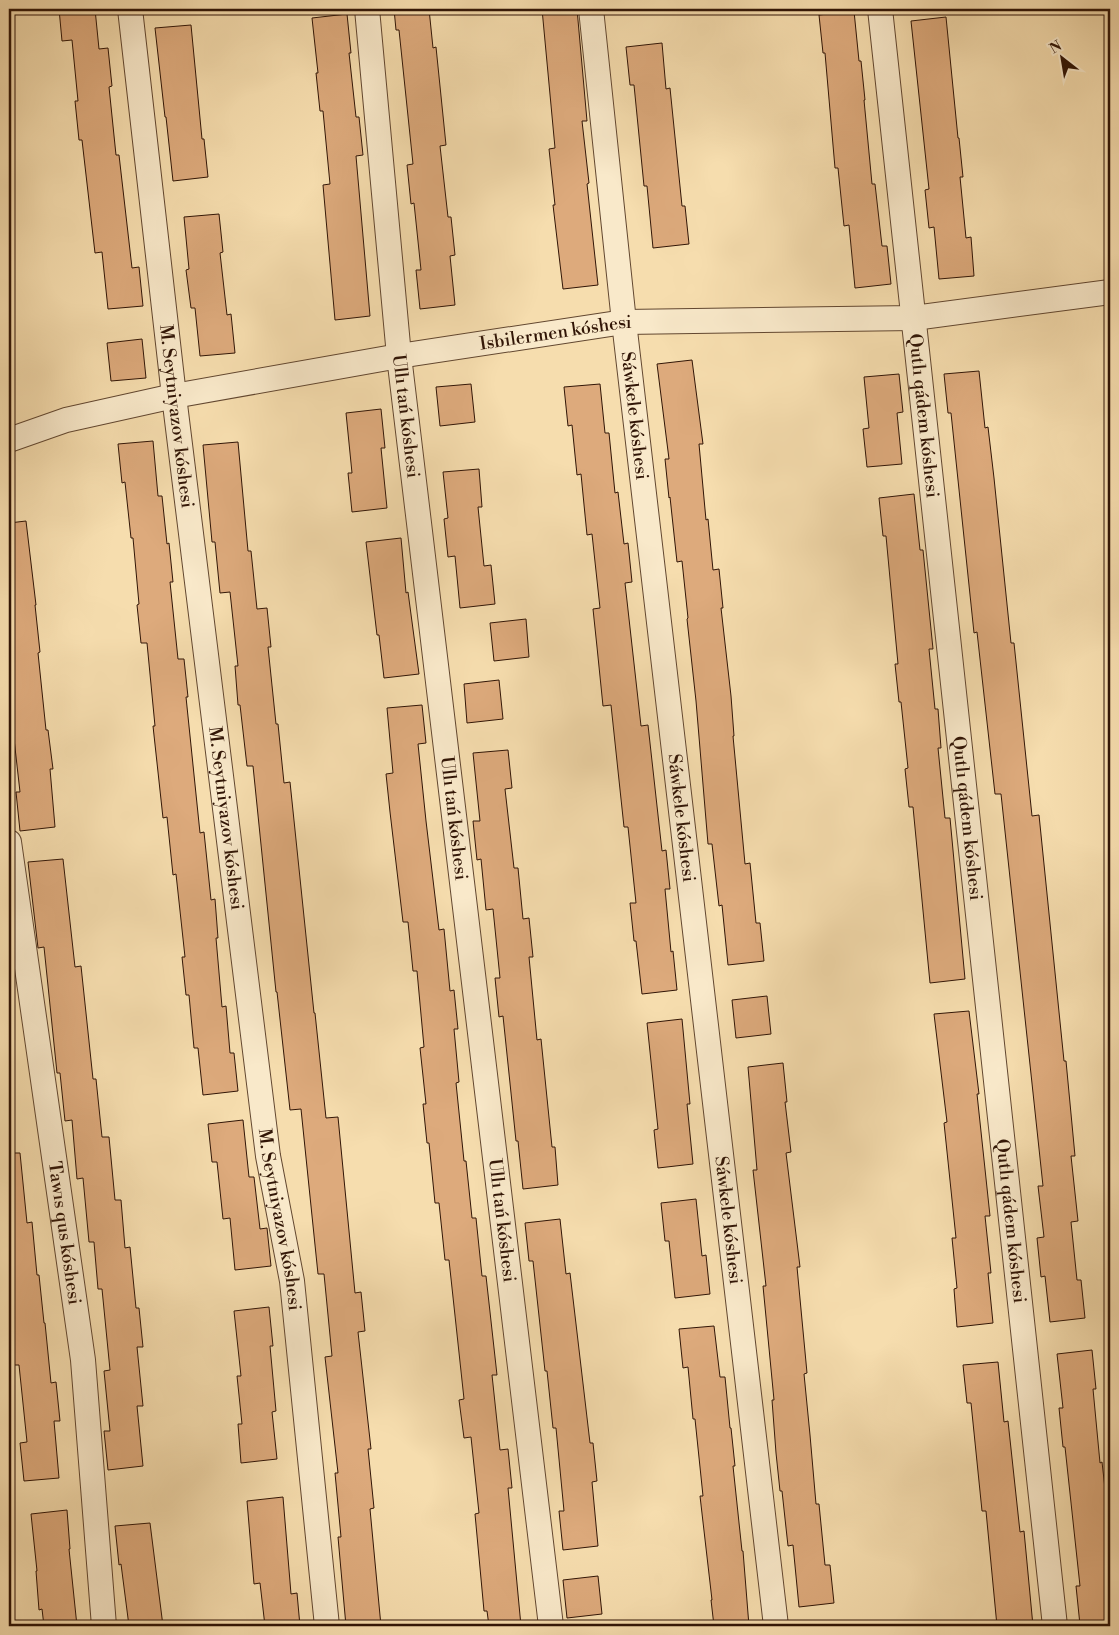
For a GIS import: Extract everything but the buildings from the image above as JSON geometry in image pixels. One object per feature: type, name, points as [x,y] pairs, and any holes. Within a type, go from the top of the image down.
[{"type":"street","name":"M. Seytniyazov kóshesi","points":[[130,9],[174,396],[268,1156],[292,1280],[328,1626]]},
{"type":"street","name":"Ullı tań kóshesi","points":[[367,9],[399,356],[551,1626]]},
{"type":"street","name":"Sáwkele kóshesi","points":[[591,9],[624,322],[776,1626]]},
{"type":"street","name":"Qutlı qádem kóshesi","points":[[880,9],[1055,1626]]},
{"type":"street","name":"Isbilermen kóshesi","points":[[9,440],[66,420],[174,396],[399,356],[624,322],[914,318],[1110,292]]},
{"type":"street","name":"Tawıs qus kóshesi","points":[[9,842],[83,1360],[104,1626]]}]
